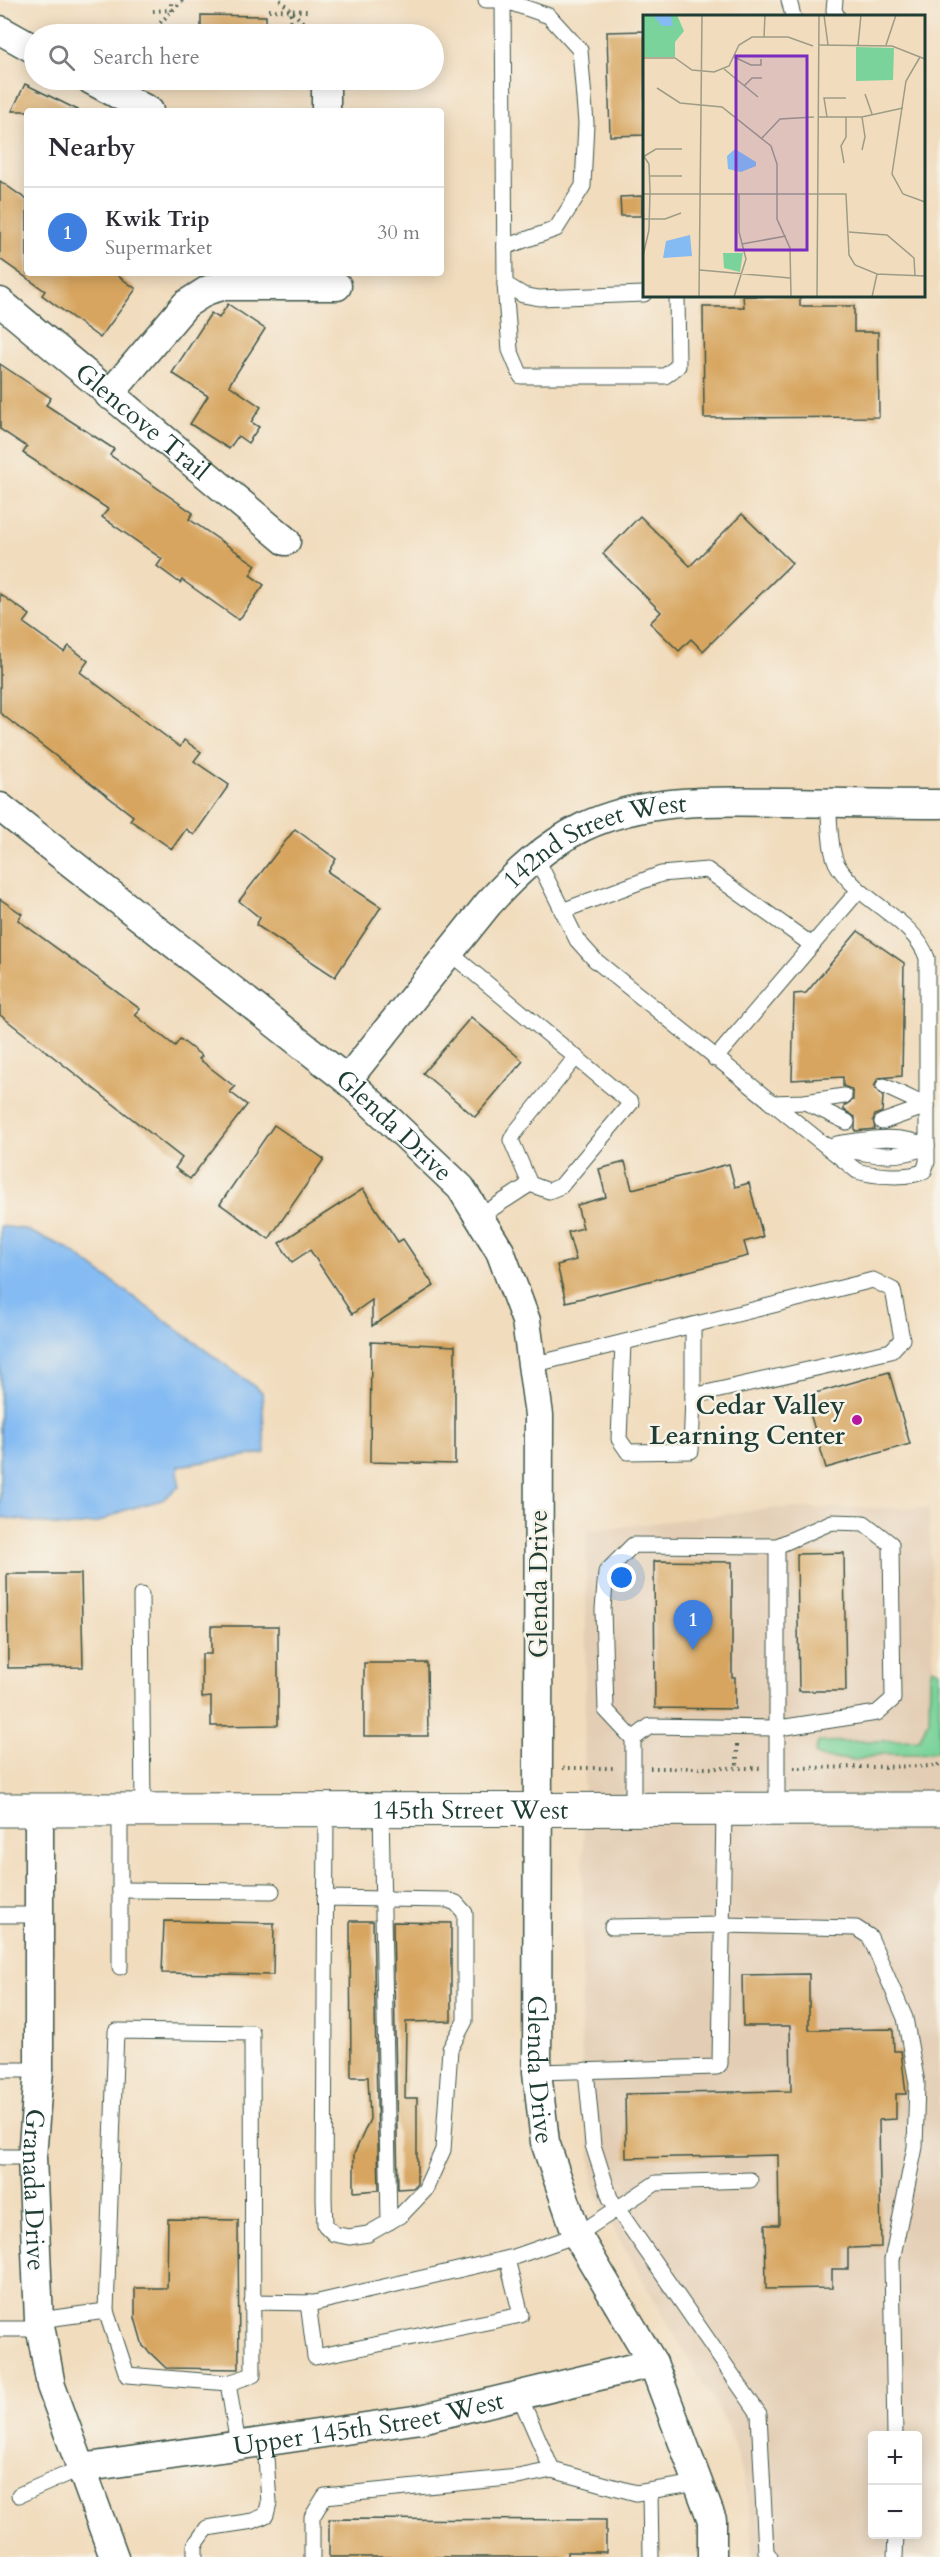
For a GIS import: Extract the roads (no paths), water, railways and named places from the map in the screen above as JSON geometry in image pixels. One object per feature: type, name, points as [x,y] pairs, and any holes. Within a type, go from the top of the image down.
[{"type":"street","points":[[110,90],[143,108]]},
{"type":"street","points":[[326,90],[326,108]]},
{"type":"street","points":[[109,395],[186,304],[208,290],[222,286],[337,286]]},
{"type":"street","name":"Glencove Trail","points":[[0,302],[286,541]]},
{"type":"street","name":"142nd Street West","points":[[347,1080],[488,904],[536,857],[556,842],[583,827],[641,808],[702,801],[940,804]]},
{"type":"street","name":"Glenda Drive","points":[[0,807],[347,1080],[461,1188],[500,1251],[526,1321],[539,1415],[537,2072],[545,2142],[577,2235],[653,2362],[712,2520],[712,2557]]},
{"type":"street","name":"145th Street West","points":[[0,1810],[940,1809]]},
{"type":"street","name":"Granada Drive","points":[[39,1810],[39,2070],[32,2157],[40,2324],[51,2386],[114,2557]]},
{"type":"street","name":"Upper 145th Street West","points":[[81,2468],[421,2419],[653,2362]]},
{"type":"lane","points":[[486,0],[502,0],[549,16],[580,50],[586,123],[583,186],[556,229],[505,247]]},
{"type":"lane","points":[[502,0],[506,284],[510,350],[521,376],[665,376],[678,366],[677,297]]},
{"type":"lane","points":[[789,0],[793,15]]},
{"type":"lane","points":[[835,0],[834,10],[836,15]]},
{"type":"lane","points":[[506,284],[523,295],[539,298],[643,294]]},
{"type":"lane","points":[[536,857],[584,951],[715,1059],[857,1171],[868,1174],[917,1175],[924,1172],[927,1162],[927,958],[923,946],[914,935],[859,890],[838,867],[834,858],[828,803]]},
{"type":"lane","points":[[562,911],[660,874],[707,870],[812,945]]},
{"type":"lane","points":[[715,1059],[859,890]]},
{"type":"lane","points":[[450,954],[576,1057],[631,1103],[561,1186],[549,1191],[530,1184],[511,1140],[576,1057]]},
{"type":"lane","points":[[771,1103],[845,1103],[805,1102]]},
{"type":"lane","points":[[927,1106],[883,1103],[927,1106]]},
{"type":"lane","points":[[826,1146],[872,1138],[911,1139],[927,1146]]},
{"type":"lane","points":[[479,1217],[530,1184]]},
{"type":"lane","points":[[532,1365],[873,1280],[893,1290],[902,1339],[891,1351],[693,1396]]},
{"type":"lane","points":[[623,1343],[619,1439],[628,1452],[691,1451],[693,1325]]},
{"type":"lane","points":[[633,1739],[650,1726],[778,1728],[877,1713],[893,1699],[891,1544],[864,1523],[832,1522],[777,1546],[633,1545],[606,1572],[603,1609],[606,1710],[633,1739],[633,1808]]},
{"type":"lane","points":[[777,1546],[777,1809]]},
{"type":"lane","points":[[120,1967],[120,1890],[132,1809],[141,1594]]},
{"type":"lane","points":[[326,1809],[325,2225],[334,2234],[349,2237],[368,2234],[401,2215],[425,2190],[443,2150],[450,2049],[465,2021],[465,1913],[456,1903],[448,1900],[326,1898]]},
{"type":"lane","points":[[381,1809],[389,2222]]},
{"type":"lane","points":[[537,2072],[717,2067],[720,2064],[724,1810]]},
{"type":"lane","points":[[120,1890],[272,1891]]},
{"type":"lane","points":[[0,1915],[39,1915]]},
{"type":"lane","points":[[612,1927],[721,1925],[856,1928],[870,1936],[905,2018],[916,2083],[915,2147],[892,2260],[895,2431]]},
{"type":"lane","points":[[116,2031],[252,2032],[253,2375],[228,2383],[127,2375],[106,2311],[116,2031]]},
{"type":"lane","points":[[0,2070],[39,2070]]},
{"type":"lane","points":[[586,2070],[593,2145],[610,2198],[759,2414],[766,2552],[770,2557]]},
{"type":"lane","points":[[0,2157],[32,2157]]},
{"type":"lane","points":[[252,2302],[308,2303],[507,2259],[577,2235],[656,2182],[750,2180]]},
{"type":"lane","points":[[308,2303],[315,2357],[521,2315],[507,2259]]},
{"type":"lane","points":[[0,2329],[106,2311]]},
{"type":"lane","points":[[195,2557],[195,2545],[207,2528],[253,2521],[266,2515],[269,2504],[251,2443],[228,2383]]},
{"type":"lane","points":[[519,2395],[552,2470]]},
{"type":"lane","points":[[20,2495],[81,2468]]},
{"type":"lane","points":[[312,2557],[312,2517],[326,2496],[518,2477],[552,2470],[636,2493],[698,2483]]},
{"type":"lane","points":[[650,2491],[651,2557]]},
{"type":"lane","points":[[895,2557],[896,2539]]},
{"type":"water","points":[[0,1226],[24,1229],[67,1248],[262,1392],[265,1453],[178,1466],[179,1487],[162,1500],[125,1510],[97,1523],[66,1527],[0,1517]]},
{"type":"place","name":"Cedar Valley Learning Center","points":[[857,1420]]},
{"type":"place","name":"Kwik Trip","points":[[693,1650]]}]
